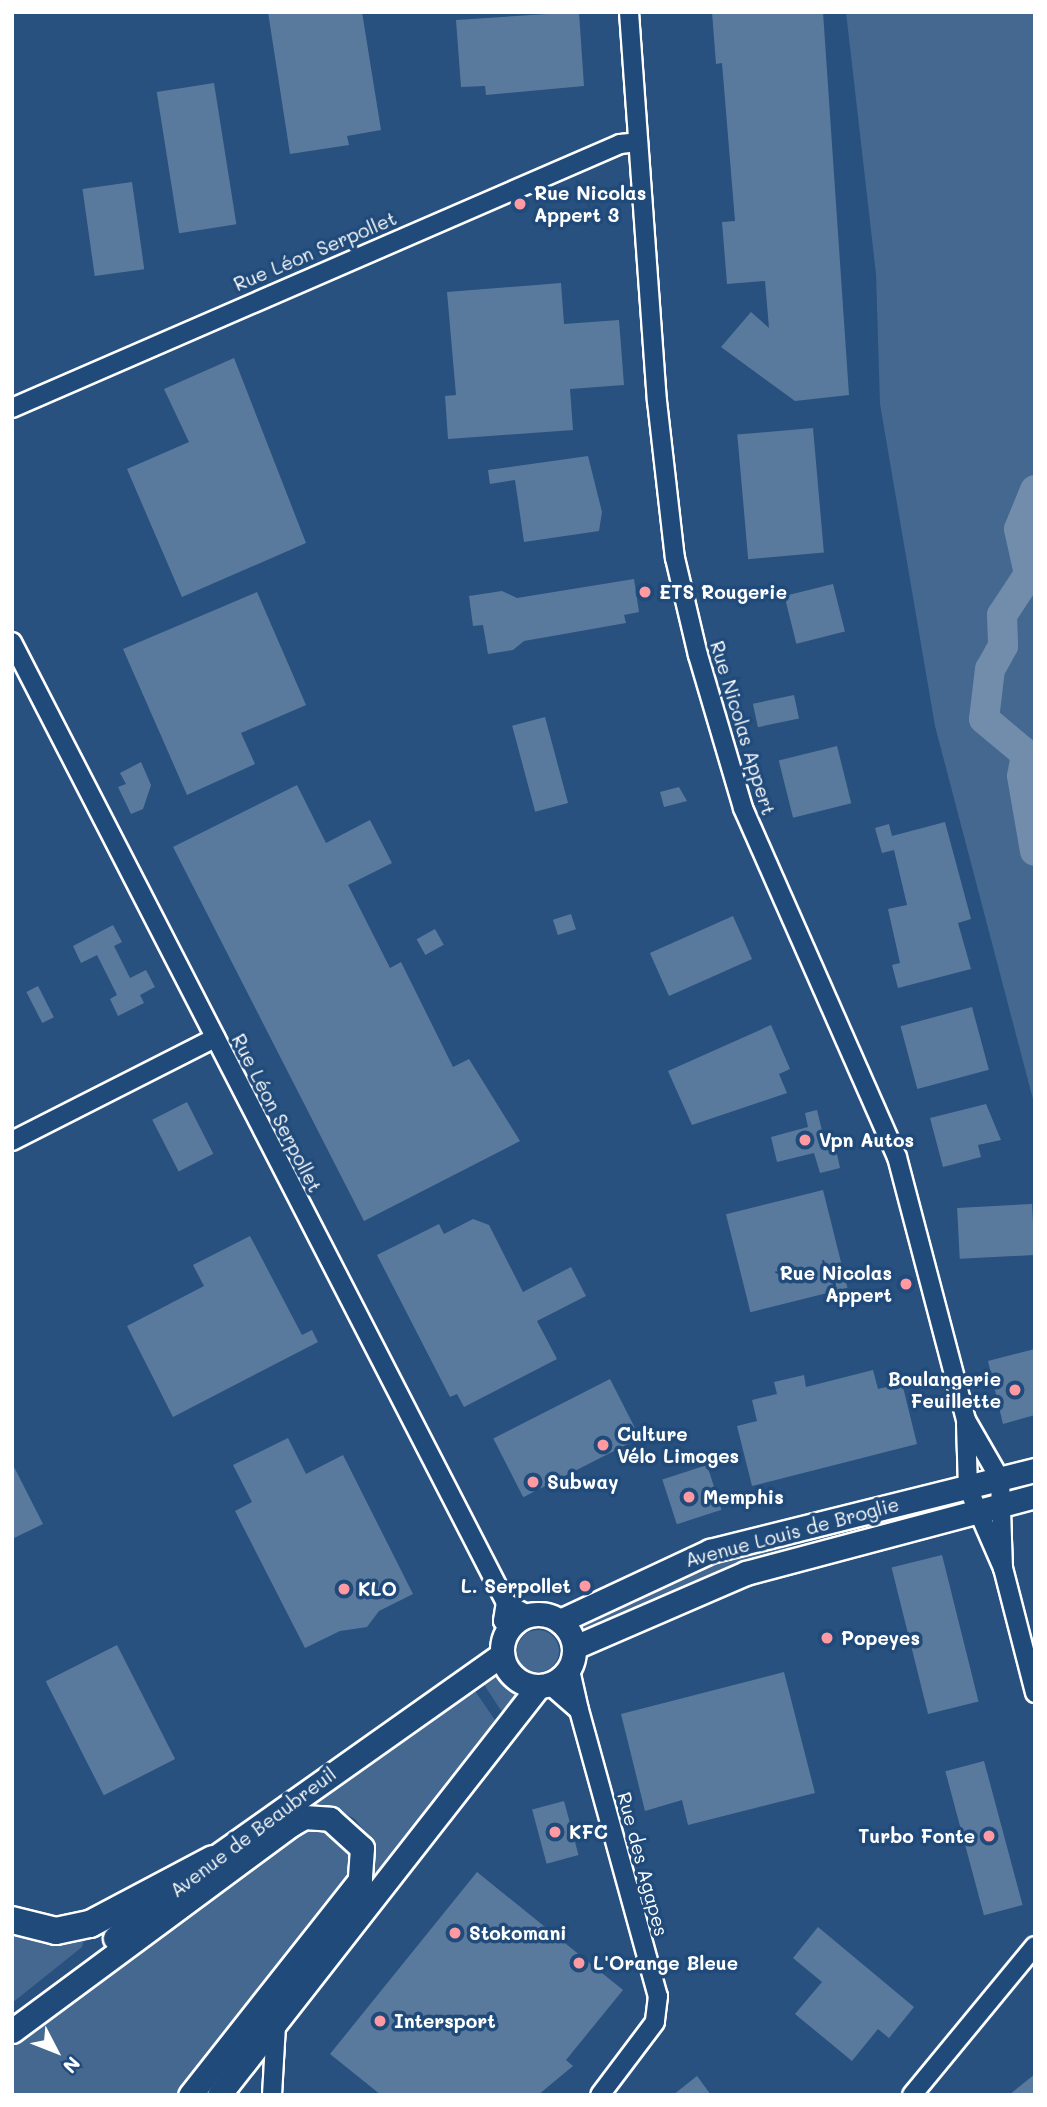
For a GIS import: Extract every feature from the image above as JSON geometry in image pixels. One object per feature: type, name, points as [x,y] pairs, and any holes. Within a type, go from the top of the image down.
[{"type":"highway","points":[[12,1920],[56,1931],[90,1924],[213,1859]]},
{"type":"main road","name":"Avenue Louis de Broglie","points":[[560,1620],[710,1551],[1035,1470]]},
{"type":"main road","name":"Avenue Louis de Broglie","points":[[575,1647],[746,1573],[1035,1496]]},
{"type":"main road","points":[[219,2095],[544,1686],[570,1670],[575,1647],[560,1620],[519,1622],[502,1654],[512,1676],[544,1686]]},
{"type":"main road","name":"Avenue de Beaubreuil","points":[[12,2020],[213,1859],[502,1654]]},
{"type":"main road","points":[[12,2031],[292,1824],[304,1817],[330,1819],[362,1847],[360,1880],[190,2095]]},
{"type":"main road","points":[[190,2095],[418,1842]]},
{"type":"street","name":"Rue Nicolas Appert","points":[[628,12],[657,401],[675,558],[698,655],[743,808],[897,1157],[966,1420],[968,1488],[975,1511],[1003,1568]]},
{"type":"street","name":"Rue Léon Serpollet","points":[[12,408],[620,144],[638,142]]},
{"type":"street","name":"Rue Léon Serpollet","points":[[12,642],[506,1603],[519,1622]]},
{"type":"street","points":[[12,1141],[215,1038]]},
{"type":"street","name":"Rue Nicolas Appert","points":[[966,1420],[1000,1479]]},
{"type":"street","points":[[1000,1479],[1004,1503],[1003,1568],[1035,1693]]},
{"type":"street","name":"Rue des Agapes","points":[[570,1670],[658,1996],[655,2022],[600,2095]]},
{"type":"street","points":[[544,1686],[579,1710]]},
{"type":"street","points":[[912,2095],[1035,1945]]},
{"type":"street","points":[[272,2095],[276,2025]]},
{"type":"shaded area","points":[[846,12],[1035,12],[1035,1107],[935,726],[880,404],[876,274]]},
{"type":"shaded area","points":[[791,1540],[789,1551],[585,1640],[577,1623],[658,1576]]},
{"type":"shaded area","points":[[538,1630],[553,1636],[559,1651],[553,1666],[538,1672],[523,1666],[517,1651],[523,1636]]},
{"type":"shaded area","points":[[496,1669],[518,1693],[504,1715],[481,1680]]},
{"type":"shaded area","points":[[473,1688],[497,1723],[285,1986],[375,1862],[370,1839],[355,1819],[337,1809],[300,1805]]},
{"type":"shaded area","points":[[318,1825],[348,1847],[350,1881],[179,2095],[12,2095],[12,2043],[290,1837]]},
{"type":"shaded area","points":[[12,1930],[85,1936],[82,1947],[12,2003]]},
{"type":"building","points":[[268,12],[362,12],[381,130],[347,136],[349,145],[290,154]]},
{"type":"building","points":[[579,12],[584,86],[486,95],[485,86],[461,87],[456,20]]},
{"type":"building","points":[[712,12],[823,12],[849,395],[795,401],[721,347],[751,312],[769,328],[765,281],[727,284],[722,222],[735,221],[722,63],[716,64]]},
{"type":"building","points":[[214,83],[236,224],[179,233],[157,92]]},
{"type":"building","points":[[132,182],[144,269],[95,276],[82,189]]},
{"type":"building","points":[[561,283],[564,324],[619,320],[624,385],[570,389],[573,430],[448,439],[445,396],[456,395],[447,292]]},
{"type":"building","points":[[234,358],[306,543],[182,597],[127,469],[189,442],[164,389]]},
{"type":"building","points":[[813,428],[824,553],[748,559],[737,435]]},
{"type":"building","points":[[588,456],[602,512],[599,531],[524,542],[515,480],[490,484],[488,470]]},
{"type":"building","points":[[634,579],[639,612],[624,615],[626,623],[524,641],[513,650],[488,654],[483,625],[473,626],[469,596],[502,591],[517,598]]},
{"type":"building","points":[[833,584],[845,632],[796,644],[784,596]]},
{"type":"building","points":[[257,592],[306,705],[241,733],[255,764],[187,795],[123,649]]},
{"type":"building","points":[[794,695],[799,718],[758,727],[753,704]]},
{"type":"building","points":[[545,717],[568,803],[535,812],[512,726]]},
{"type":"building","points":[[837,746],[851,803],[793,818],[779,761]]},
{"type":"building","points":[[141,762],[151,785],[143,809],[131,814],[118,787],[126,784],[120,773]]},
{"type":"building","points":[[297,785],[326,843],[370,820],[392,863],[348,885],[390,968],[401,962],[453,1067],[469,1059],[520,1141],[364,1221],[173,847]]},
{"type":"building","points":[[679,787],[687,801],[664,807],[660,792]]},
{"type":"building","points":[[945,822],[971,919],[958,923],[971,969],[898,988],[892,965],[900,963],[888,909],[907,905],[894,850],[882,853],[875,828],[889,824],[892,836]]},
{"type":"building","points":[[571,914],[576,929],[558,935],[553,920]]},
{"type":"building","points":[[733,916],[752,959],[669,996],[650,953]]},
{"type":"building","points":[[113,925],[122,942],[114,946],[130,978],[146,970],[155,987],[140,995],[144,1003],[118,1016],[110,999],[117,995],[97,955],[81,963],[73,946]]},
{"type":"building","points":[[435,929],[444,945],[425,955],[417,939]]},
{"type":"building","points":[[38,986],[54,1017],[42,1023],[26,992]]},
{"type":"building","points":[[972,1007],[989,1070],[917,1089],[901,1026]]},
{"type":"building","points":[[771,1025],[790,1069],[779,1074],[787,1093],[692,1125],[668,1071]]},
{"type":"building","points":[[187,1102],[213,1154],[179,1171],[152,1120]]},
{"type":"building","points":[[986,1104],[1001,1140],[978,1145],[981,1157],[943,1167],[930,1118]]},
{"type":"building","points":[[817,1110],[826,1147],[835,1145],[840,1168],[820,1173],[814,1153],[777,1162],[771,1137],[808,1127],[805,1113]]},
{"type":"building","points":[[823,1190],[847,1288],[750,1312],[726,1214]]},
{"type":"building","points":[[1032,1204],[1035,1255],[960,1259],[957,1208]]},
{"type":"building","points":[[473,1219],[489,1225],[523,1292],[571,1267],[586,1296],[537,1321],[557,1359],[464,1407],[457,1394],[450,1397],[377,1255],[439,1224],[444,1234]]},
{"type":"building","points":[[250,1236],[302,1335],[312,1330],[318,1342],[173,1417],[127,1326],[204,1286],[193,1265]]},
{"type":"building","name":"Boulangerie Feuillette","points":[[1035,1349],[1035,1415],[1003,1424],[988,1361]]},
{"type":"building","points":[[873,1370],[878,1389],[902,1383],[917,1444],[752,1486],[737,1426],[757,1421],[752,1400],[777,1394],[774,1382],[804,1375],[806,1387]]},
{"type":"building","points":[[610,1379],[640,1438],[523,1497],[493,1438]]},
{"type":"building","points":[[288,1438],[306,1474],[343,1455],[413,1594],[379,1611],[367,1627],[340,1631],[305,1648],[235,1511],[252,1502],[233,1465]]},
{"type":"building","points":[[12,1463],[43,1524],[12,1539]]},
{"type":"building","points":[[707,1465],[722,1510],[677,1524],[662,1480]]},
{"type":"building","points":[[942,1555],[979,1702],[928,1714],[892,1568]]},
{"type":"building","points":[[117,1645],[175,1759],[104,1795],[46,1681]]},
{"type":"building","points":[[784,1672],[815,1793],[688,1825],[682,1800],[645,1811],[621,1714]]},
{"type":"building","points":[[984,1761],[1023,1905],[984,1915],[945,1771]]},
{"type":"building","name":"KFC","points":[[564,1801],[578,1855],[547,1864],[532,1810]]},
{"type":"building","points":[[477,1872],[623,1990],[566,2060],[573,2066],[538,2095],[381,2095],[330,2054]]},
{"type":"building","points":[[818,1927],[914,2007],[889,2038],[878,2029],[852,2061],[795,2014],[822,1982],[793,1958]]},
{"type":"building","points":[[1035,2074],[1035,2095],[1009,2095]]},
{"type":"building","points":[[697,2076],[711,2095],[673,2095]]},
{"type":"waterway","points":[[1035,490],[1019,529],[1029,574],[1002,615],[1003,646],[990,669],[984,719],[1026,754],[1022,776],[1035,851]]},
{"type":"place","name":"Rue Nicolas Appert 3","points":[[520,204]]},
{"type":"place","name":"ETS Rougerie","points":[[645,592]]},
{"type":"place","name":"Vpn Autos","points":[[805,1140]]},
{"type":"place","name":"Rue Nicolas Appert","points":[[906,1284]]},
{"type":"place","name":"Boulangerie Feuillette","points":[[1015,1390]]},
{"type":"place","name":"Culture Vélo Limoges","points":[[603,1445]]},
{"type":"place","name":"Subway","points":[[533,1482]]},
{"type":"place","name":"Memphis","points":[[689,1497]]},
{"type":"place","name":"L. Serpollet","points":[[585,1586]]},
{"type":"place","name":"KLO","points":[[344,1589]]},
{"type":"place","name":"Popeyes","points":[[827,1638]]},
{"type":"place","name":"KFC","points":[[555,1832]]},
{"type":"place","name":"Turbo Fonte","points":[[989,1836]]},
{"type":"place","name":"Stokomani","points":[[455,1933]]},
{"type":"place","name":"L'Orange Bleue","points":[[579,1963]]},
{"type":"place","name":"Intersport","points":[[380,2021]]}]
